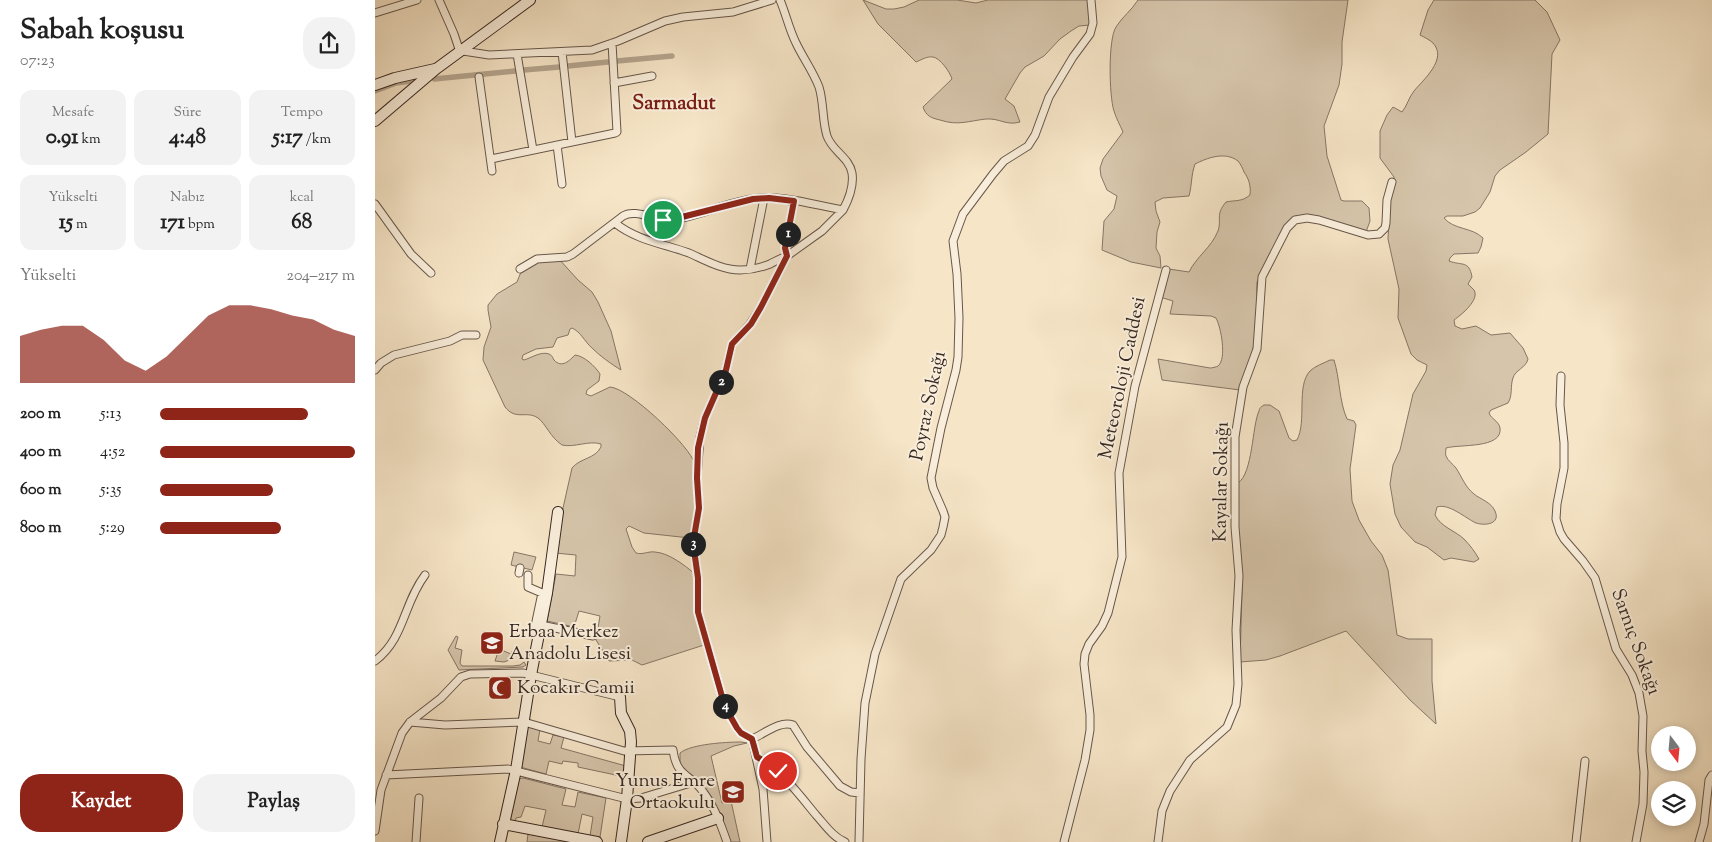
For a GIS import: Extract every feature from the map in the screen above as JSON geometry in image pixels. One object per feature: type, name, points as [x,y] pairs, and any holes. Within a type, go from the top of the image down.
[{"type":"street","points":[[375,13],[417,0]]},
{"type":"street","points":[[439,0],[462,52]]},
{"type":"street","points":[[375,121],[436,69],[462,52],[530,0]]},
{"type":"street","points":[[462,52],[489,55],[592,50],[612,44],[665,21],[683,17],[733,12],[772,0]]},
{"type":"street","points":[[615,223],[623,229],[643,238],[689,253],[720,267],[733,270],[751,269],[765,266],[787,256],[822,231],[843,210],[851,190],[852,174],[850,166],[835,150],[827,137],[817,81],[796,42],[781,0]]},
{"type":"street","name":"Poyraz Sokağı","points":[[859,842],[865,703],[875,654],[901,580],[931,550],[941,535],[943,526],[943,511],[933,488],[931,478],[941,428],[957,370],[959,318],[957,274],[953,246],[954,236],[963,214],[993,174],[1004,161],[1027,146],[1035,135],[1049,97],[1073,57],[1090,34],[1093,22],[1091,0]]},
{"type":"street","points":[[491,159],[615,134],[617,132],[612,44]]},
{"type":"street","points":[[562,52],[572,142]]},
{"type":"street","points":[[517,54],[533,150]]},
{"type":"street","points":[[375,85],[395,78],[436,69]]},
{"type":"street","points":[[614,83],[652,76]]},
{"type":"street","points":[[479,77],[492,171]]},
{"type":"street","points":[[557,145],[562,184]]},
{"type":"street","name":"Kayalar Sokağı","points":[[1158,842],[1163,806],[1170,791],[1190,760],[1227,726],[1236,705],[1238,684],[1236,630],[1239,576],[1235,527],[1235,437],[1243,387],[1257,349],[1262,277],[1287,228],[1295,220],[1307,218],[1319,220],[1368,235],[1375,235],[1382,231],[1386,223],[1387,200],[1392,182]]},
{"type":"street","points":[[520,269],[537,259],[567,257],[573,254],[629,213],[670,220],[733,203],[764,198],[794,201],[843,210]]},
{"type":"street","points":[[751,269],[764,198]]},
{"type":"street","points":[[767,842],[765,807],[757,757],[752,739],[741,733],[725,707],[698,612],[698,578],[693,543],[699,508],[698,448],[705,418],[726,370],[732,344],[751,324],[787,256],[785,248],[794,201]]},
{"type":"street","points":[[375,204],[411,254],[431,273]]},
{"type":"street","name":"Meteoroloji Caddesi","points":[[1064,842],[1085,760],[1090,730],[1084,664],[1085,654],[1089,644],[1105,620],[1120,566],[1119,473],[1135,386],[1166,270]]},
{"type":"street","points":[[375,370],[385,360],[394,356],[451,341],[462,335],[476,334]]},
{"type":"street","name":"Sarnıç Sokağı","points":[[1561,376],[1560,405],[1564,443],[1564,468],[1556,519],[1559,532],[1595,578],[1616,649],[1632,675],[1639,693],[1643,716],[1644,779],[1643,804],[1636,842]]},
{"type":"street","points":[[538,628],[550,577],[558,512]]},
{"type":"street","points":[[500,842],[516,770],[542,593],[528,587],[521,572]]},
{"type":"street","points":[[375,661],[391,645],[415,590],[425,576]]},
{"type":"street","points":[[538,628],[593,636]]},
{"type":"street","points":[[375,831],[386,775],[401,733],[410,722],[430,708],[465,675],[517,672],[620,697],[622,716],[630,731],[631,752],[621,842]]},
{"type":"street","points":[[410,722],[445,725],[524,722],[631,752],[673,750],[679,770],[705,793],[718,818],[727,842]]},
{"type":"street","points":[[752,739],[781,725],[793,725],[807,747],[840,786],[851,792],[860,793]]},
{"type":"street","points":[[757,757],[768,763],[783,776],[830,831],[845,842]]},
{"type":"street","points":[[1576,842],[1585,761]]},
{"type":"street","points":[[386,775],[500,769],[516,770],[627,800],[641,798],[694,782]]},
{"type":"street","points":[[1699,842],[1704,824],[1709,780],[1712,775]]},
{"type":"street","points":[[416,842],[419,798]]},
{"type":"street","points":[[649,842],[718,818]]},
{"type":"street","points":[[503,824],[597,842]]},
{"type":"shaded area","points":[[863,0],[886,9],[894,9],[904,7],[919,0],[957,0],[976,3],[988,0],[1089,0],[1090,25],[1079,26],[1071,31],[1060,39],[1044,56],[1025,67],[1020,73],[1005,99],[1014,106],[1020,122],[1011,123],[986,119],[952,123],[927,115],[923,107],[952,79],[947,69],[939,60],[933,57],[916,62],[878,24]]},
{"type":"shaded area","points":[[1138,0],[1348,0],[1342,42],[1342,64],[1339,85],[1324,126],[1327,156],[1341,200],[1362,201],[1369,208],[1370,221],[1366,232],[1334,222],[1292,219],[1257,282],[1258,314],[1256,334],[1240,390],[1162,380],[1158,359],[1210,368],[1217,366],[1221,362],[1223,350],[1220,328],[1216,318],[1211,316],[1170,314],[1173,301],[1160,297],[1169,269],[1189,272],[1212,242],[1218,231],[1221,210],[1226,202],[1241,200],[1250,195],[1248,180],[1238,161],[1222,156],[1195,164],[1189,196],[1163,198],[1155,202],[1160,222],[1156,248],[1160,256],[1161,268],[1131,262],[1102,250],[1104,221],[1114,209],[1117,196],[1107,190],[1100,168],[1103,159],[1123,132],[1112,104],[1110,68],[1113,33]]},
{"type":"shaded area","points":[[1434,0],[1535,0],[1547,12],[1560,40],[1552,54],[1548,134],[1500,170],[1495,176],[1490,192],[1480,208],[1463,216],[1447,216],[1444,218],[1453,225],[1479,234],[1483,238],[1478,253],[1454,254],[1449,261],[1464,264],[1469,268],[1472,277],[1468,284],[1475,294],[1469,307],[1454,320],[1455,326],[1462,329],[1476,326],[1491,335],[1510,333],[1523,348],[1528,359],[1525,365],[1514,375],[1508,403],[1491,410],[1489,413],[1500,428],[1499,435],[1488,443],[1446,448],[1447,458],[1456,468],[1468,488],[1491,505],[1496,515],[1496,519],[1491,523],[1480,524],[1447,507],[1437,507],[1435,515],[1438,519],[1464,539],[1474,551],[1479,559],[1474,562],[1451,558],[1444,560],[1427,547],[1415,542],[1401,527],[1395,514],[1390,484],[1393,465],[1400,450],[1413,394],[1426,371],[1427,365],[1417,360],[1411,354],[1398,318],[1399,289],[1388,239],[1390,199],[1394,177],[1380,158],[1380,131],[1393,107],[1402,112],[1412,93],[1428,75],[1436,62],[1438,56],[1437,49],[1432,42],[1420,35],[1428,10]]},
{"type":"shaded area","points":[[559,259],[592,292],[598,302],[611,331],[621,370],[599,354],[572,328],[568,335],[557,338],[553,347],[536,349],[523,355],[522,359],[546,353],[551,355],[560,364],[566,363],[575,355],[586,359],[600,374],[599,381],[587,390],[586,394],[591,396],[610,387],[631,397],[671,432],[691,456],[695,464],[696,511],[690,538],[644,533],[629,526],[626,529],[636,553],[652,552],[666,555],[694,573],[695,614],[704,645],[642,665],[632,660],[609,661],[596,640],[600,616],[579,611],[574,627],[547,621],[556,574],[575,576],[576,555],[555,553],[572,468],[595,454],[601,447],[601,444],[562,445],[538,418],[529,415],[513,414],[505,407],[483,360],[484,347],[491,327],[488,305],[497,294],[517,282],[521,272],[535,261]]},
{"type":"shaded area","points":[[1330,360],[1334,360],[1342,405],[1347,419],[1354,421],[1356,425],[1350,469],[1352,501],[1359,520],[1371,541],[1382,555],[1388,570],[1397,635],[1408,639],[1432,639],[1432,681],[1436,724],[1410,700],[1346,631],[1280,656],[1266,660],[1240,662],[1242,591],[1238,483],[1247,470],[1259,410],[1264,405],[1270,405],[1279,411],[1289,438],[1293,441],[1297,440],[1301,423],[1303,385],[1306,377],[1312,369]]},
{"type":"shaded area","points":[[514,552],[536,557],[532,570],[511,565]]},
{"type":"shaded area","points":[[456,636],[458,637],[455,648],[462,650],[460,663],[462,666],[513,666],[524,662],[526,665],[523,667],[459,670],[448,650]]},
{"type":"shaded area","points":[[499,649],[511,654],[512,651],[514,652],[512,659],[504,662],[495,661]]},
{"type":"shaded area","points":[[527,727],[540,729],[538,741],[550,744],[553,735],[564,737],[561,748],[626,766],[625,777],[578,767],[578,763],[563,761],[562,764],[549,761],[546,774],[520,767]]},
{"type":"shaded area","points":[[747,743],[734,746],[711,756],[722,803],[731,801],[740,842],[730,842],[726,831],[691,776],[680,765],[680,753],[692,747]]},
{"type":"shaded area","points":[[523,778],[566,789],[562,805],[575,807],[578,792],[606,798],[600,837],[590,836],[593,817],[582,814],[578,834],[542,827],[546,810],[525,806],[521,817],[516,818],[515,822],[508,820],[519,779]]},
{"type":"shaded area","points":[[528,834],[576,842],[527,842]]},
{"type":"waterway","points":[[617,61],[672,56]]},
{"type":"waterway","points":[[568,66],[608,62]]},
{"type":"waterway","points":[[524,70],[559,67]]},
{"type":"waterway","points":[[434,79],[515,71]]},
{"type":"waterway","points":[[375,91],[396,83],[418,80]]},
{"type":"place","name":"Erbaa Merkez Anadolu Lisesi","points":[[492,643]]},
{"type":"place","name":"Kocakır Camii","points":[[500,688]]},
{"type":"place","name":"Yunus Emre Ortaokulu","points":[[733,792]]},
{"type":"district","name":"Sarmadut","points":[[674,104]]},
{"type":"route","points":[[663,220],[670,220],[753,199],[769,198],[794,201],[785,248],[787,256],[768,296],[751,324],[732,344],[726,370],[705,418],[698,448],[699,508],[693,537],[698,578],[699,618],[715,669],[721,696],[737,728],[741,733],[752,739],[757,757],[778,771]]}]
